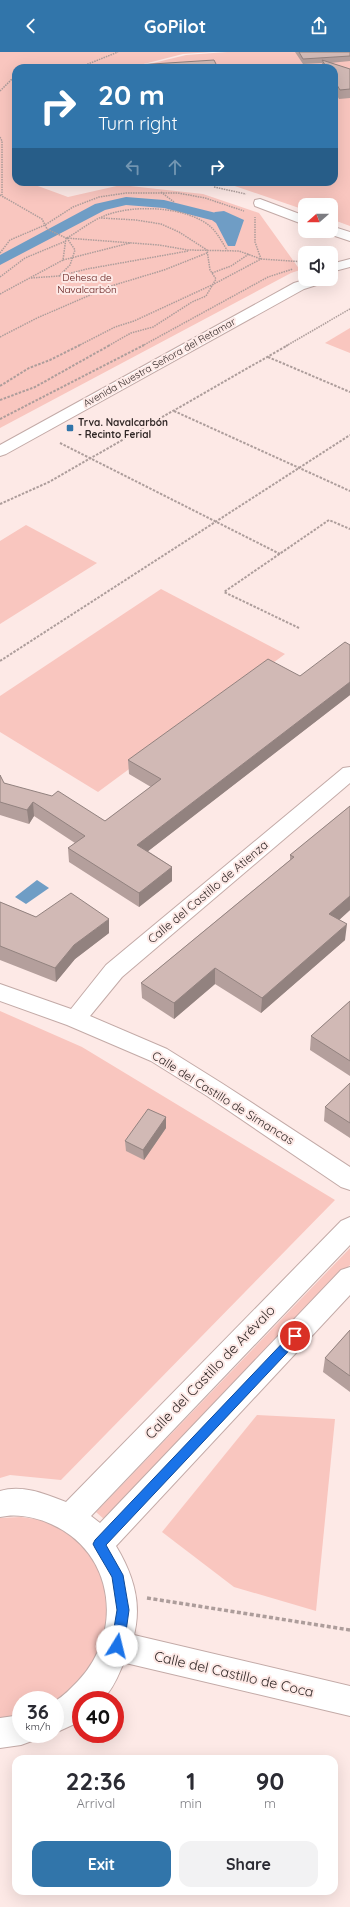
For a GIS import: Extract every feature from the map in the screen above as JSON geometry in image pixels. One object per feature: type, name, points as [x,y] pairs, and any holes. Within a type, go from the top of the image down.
[{"type":"street","points":[[257,209],[298,219]]},
{"type":"street","points":[[338,233],[350,237]]},
{"type":"street","points":[[338,266],[350,263]]},
{"type":"street","points":[[338,275],[350,272]]},
{"type":"street","name":"Avenida Nuestra Señora del Retamar","points":[[0,438],[298,273]]},
{"type":"street","name":"Avenida Nuestra Señora del Retamar","points":[[0,451],[299,286]]},
{"type":"street","name":"Calle del Castillo de Atienza","points":[[75,1019],[114,971],[350,773]]},
{"type":"street","name":"Calle del Castillo de Simancas","points":[[0,992],[75,1019],[159,1055],[215,1090],[350,1180]]},
{"type":"street","name":"Calle del Castillo de Arévalo","points":[[70,1518],[350,1228]]},
{"type":"street","points":[[99,1544],[350,1278]]},
{"type":"street","points":[[0,1504],[7,1502],[40,1505],[70,1518],[87,1529],[99,1544],[117,1575],[123,1610],[117,1646],[100,1680],[90,1691]]},
{"type":"street","name":"Calle del Castillo de Coca","points":[[117,1646],[350,1702]]},
{"type":"street","points":[[0,1733],[12,1731]]},
{"type":"path","points":[[88,64],[118,52]]},
{"type":"path","points":[[0,91],[12,79]]},
{"type":"path","points":[[0,137],[1,195],[42,219],[47,229],[66,239],[75,250],[70,265],[58,276]]},
{"type":"path","points":[[160,192],[174,202]]},
{"type":"path","points":[[0,253],[10,240],[45,224],[73,207],[98,197],[126,193],[178,193],[205,198],[249,213]]},
{"type":"path","points":[[0,277],[24,258],[66,239],[101,218],[124,210],[138,208],[164,211],[199,219],[210,226],[227,250]]},
{"type":"path","points":[[257,209],[255,242],[261,259]]},
{"type":"path","points":[[0,400],[35,387],[131,333],[153,327],[192,302],[206,296],[214,284],[216,279],[210,270],[207,251],[191,238],[169,227],[137,221],[101,218]]},
{"type":"path","points":[[66,239],[132,242],[192,250],[239,251],[261,259],[298,262]]},
{"type":"path","points":[[63,260],[66,239]]},
{"type":"path","points":[[0,294],[63,260],[132,242]]},
{"type":"path","points":[[29,278],[58,276],[86,269],[192,250]]},
{"type":"path","points":[[0,337],[36,318],[111,286],[164,270],[207,251]]},
{"type":"path","points":[[212,273],[231,266],[249,254]]},
{"type":"path","points":[[0,386],[29,368],[50,360],[116,327],[134,321],[214,284],[261,259]]},
{"type":"path","points":[[0,419],[110,363],[268,276],[298,272]]},
{"type":"path","points":[[0,504],[50,482],[350,309]]},
{"type":"path","points":[[267,357],[350,392]]},
{"type":"path","points":[[173,411],[350,491]]},
{"type":"path","points":[[0,661],[350,435]]},
{"type":"path","points":[[60,444],[280,554]]},
{"type":"path","points":[[298,628],[224,592],[329,520],[350,530]]},
{"type":"path","points":[[144,1593],[147,1599],[350,1630]]},
{"type":"green space","name":"Dehesa de Navalcarbón","points":[[0,52],[212,52],[183,54],[144,64],[12,64],[12,186],[38,186],[68,197],[117,186],[130,186],[203,194],[259,213],[298,267],[298,271],[291,273],[0,428]]},
{"type":"green space","points":[[227,52],[350,52],[350,226],[338,222],[338,198],[298,198],[298,208],[235,186],[338,186],[338,64],[149,64],[186,55]]},
{"type":"green space","points":[[350,328],[350,353],[325,343]]},
{"type":"green space","points":[[26,525],[97,563],[0,624],[0,541]]},
{"type":"green space","points":[[161,589],[285,654],[98,792],[0,732],[0,696]]},
{"type":"green space","points":[[0,1011],[82,1047],[335,1200],[61,1480],[10,1475],[0,1478]]},
{"type":"green space","points":[[350,1248],[350,1265],[105,1520],[96,1512]]},
{"type":"green space","points":[[257,1415],[335,1419],[316,1611],[234,1587],[162,1532]]},
{"type":"green space","points":[[21,1517],[41,1520],[61,1528],[78,1540],[92,1555],[109,1595],[106,1639],[86,1678],[64,1696],[64,1691],[12,1691],[12,1717],[0,1718],[0,1518]]},
{"type":"water","points":[[224,211],[244,220],[235,246],[228,246],[216,223],[209,218],[215,212]]},
{"type":"water","points":[[37,880],[49,888],[26,904],[15,897]]},
{"type":"building","points":[[299,52],[350,52],[350,56],[303,59]]},
{"type":"building","points":[[214,60],[216,64],[152,64]]},
{"type":"building","points":[[322,60],[334,64],[324,64]]},
{"type":"building","points":[[338,65],[350,69],[350,89],[340,90],[338,87]]},
{"type":"building","points":[[345,642],[350,645],[350,682],[137,845],[172,867],[139,893],[68,848],[85,836],[33,802],[27,810],[0,802],[0,775],[4,783],[52,796],[58,791],[105,821],[161,779],[128,760],[268,659],[300,676]]},
{"type":"building","points":[[350,806],[350,896],[329,914],[347,924],[262,998],[215,968],[174,1003],[141,983],[294,857],[290,855]]},
{"type":"building","points":[[71,893],[109,919],[74,945],[55,968],[0,946],[0,902],[36,917]]},
{"type":"building","points":[[350,1001],[350,1061],[311,1036]]},
{"type":"building","points":[[350,1083],[350,1123],[325,1107]]},
{"type":"building","points":[[148,1109],[166,1117],[143,1150],[125,1141]]},
{"type":"building","points":[[350,1330],[350,1376],[325,1358]]},
{"type":"waterway","points":[[0,261],[100,207],[126,201],[164,204],[211,216]]},
{"type":"place","name":"Trva. Navalcarbón - Recinto Ferial","points":[[70,428]]},
{"type":"route","points":[[117,1646],[123,1610],[117,1575],[99,1544],[132,1511],[295,1336]]}]
